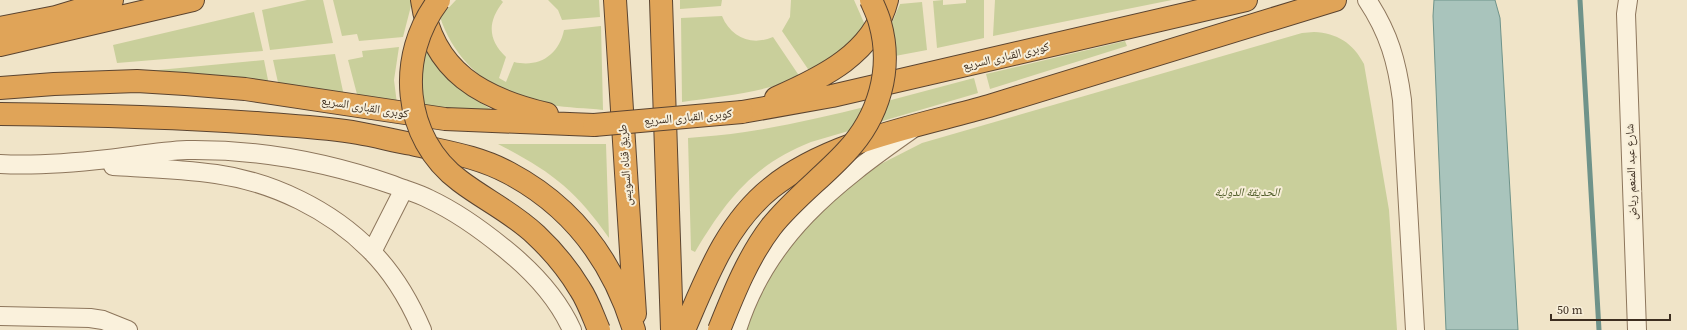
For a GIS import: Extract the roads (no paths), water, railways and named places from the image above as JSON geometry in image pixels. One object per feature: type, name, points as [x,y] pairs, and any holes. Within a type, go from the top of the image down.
[{"type":"highway","points":[[0,28],[56,17],[112,0]]},
{"type":"highway","points":[[0,45],[193,0]]},
{"type":"highway","points":[[422,0],[424,15],[432,36],[443,55],[457,72],[474,86],[493,97],[513,105],[594,125]]},
{"type":"highway","points":[[439,0],[426,19],[418,36],[410,71],[410,89],[413,107],[425,140],[435,156],[446,169],[460,181],[518,219],[553,251],[581,290],[599,330]]},
{"type":"highway","name":"طريق قناه السويس","points":[[615,0],[635,330]]},
{"type":"highway","points":[[661,0],[672,330]]},
{"type":"highway","points":[[719,330],[732,297],[754,255],[771,228],[791,205],[847,151],[871,118],[880,95],[885,71],[884,47],[880,22],[871,0]]},
{"type":"highway","points":[[742,112],[817,79],[850,56],[865,42],[877,24],[887,0]]},
{"type":"highway","name":"كوبرى القبارى السريع","points":[[0,88],[54,84],[137,81],[245,89],[445,119],[594,125],[742,112],[832,96],[1246,0]]},
{"type":"highway","points":[[684,330],[707,277],[724,243],[747,211],[771,188],[806,164],[858,143],[988,106],[1335,0]]},
{"type":"highway","points":[[0,114],[94,115],[196,119],[311,128],[358,133],[456,152],[483,161],[508,172],[532,186],[554,203],[592,242],[618,288],[635,330]]},
{"type":"street","points":[[1367,0],[1386,33],[1399,72],[1416,330]]},
{"type":"street","name":"شارع عبد المنعم رياض","points":[[1625,5],[1637,330]]},
{"type":"street","points":[[737,330],[753,290],[768,262],[809,210],[833,188],[918,125]]},
{"type":"street","points":[[0,164],[41,164],[107,159],[178,151],[242,152],[282,156],[340,168],[428,198],[474,225],[495,240],[531,271],[558,303],[572,330]]},
{"type":"street","points":[[107,159],[107,163],[110,166],[216,174],[265,186],[289,195],[333,220],[372,252],[403,294],[422,330]]},
{"type":"street","points":[[372,252],[404,189]]},
{"type":"street","points":[[0,316],[90,318],[103,320],[128,330]]},
{"type":"water","points":[[1434,0],[1495,0],[1500,18],[1518,330],[1446,330],[1433,16]]},
{"type":"waterway","points":[[1580,0],[1599,330]]},
{"type":"park label","name":"الحديقة الدولية","points":[[1247,192]]}]
